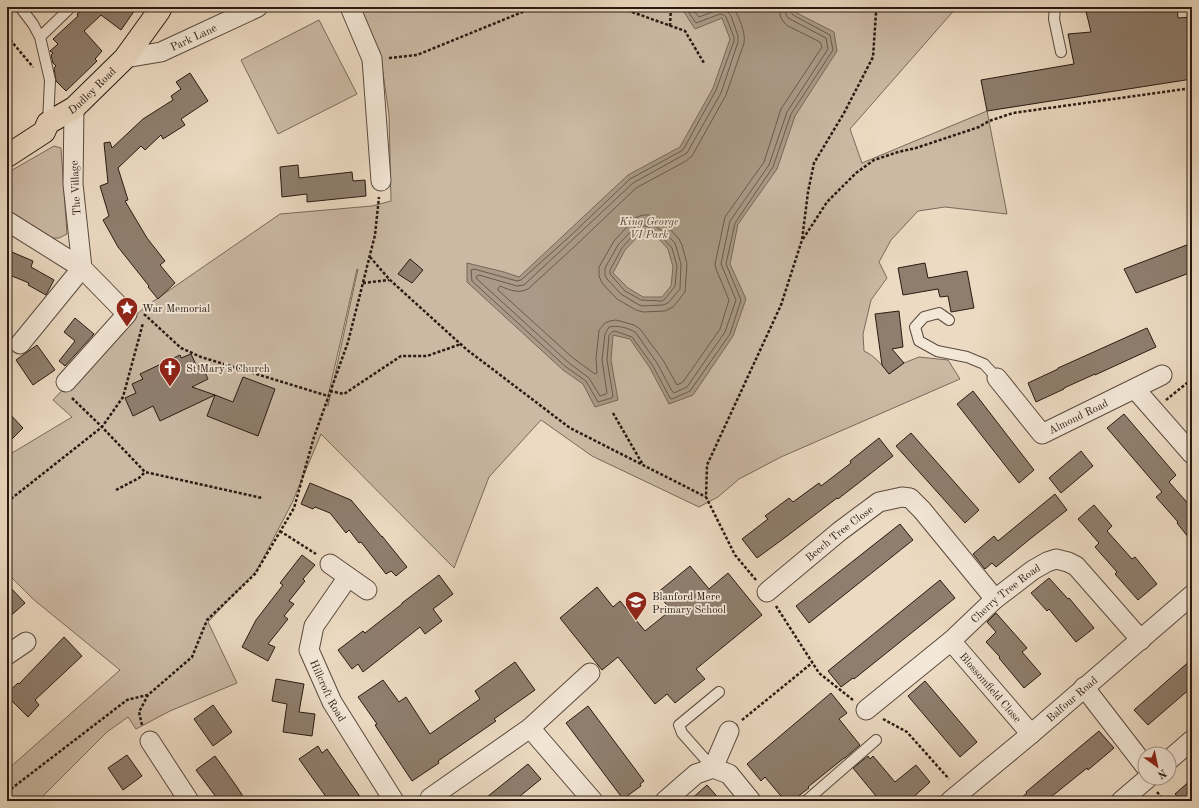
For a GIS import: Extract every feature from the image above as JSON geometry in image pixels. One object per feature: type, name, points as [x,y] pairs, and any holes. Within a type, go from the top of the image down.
[{"type":"main road","name":"Dudley Road","points":[[7,156],[44,132],[48,123],[74,108],[125,58],[161,7]]},
{"type":"street","name":"Park Lane","points":[[125,58],[161,52],[258,7]]},
{"type":"street","points":[[350,7],[372,59],[381,181]]},
{"type":"street","name":"The Village","points":[[74,108],[73,184],[82,268]]},
{"type":"street","points":[[7,221],[82,268],[126,314],[68,389]]},
{"type":"street","points":[[20,344],[82,268]]},
{"type":"street","name":"Almond Road","points":[[997,378],[1042,434],[1162,375]]},
{"type":"street","points":[[1135,389],[1192,454]]},
{"type":"street","name":"Beech Tree Close","points":[[767,592],[840,531],[879,502],[902,497],[910,498],[922,510],[995,599]]},
{"type":"street","name":"Cherry Tree Road","points":[[866,710],[951,641],[995,599],[1033,570],[1056,559],[1076,566],[1141,640]]},
{"type":"street","points":[[330,564],[368,590]]},
{"type":"street","name":"Hillcroft Road","points":[[348,577],[314,626],[309,650],[332,702],[394,801]]},
{"type":"street","name":"Balfour Road","points":[[955,797],[1031,734],[1192,595]]},
{"type":"street","name":"Blossomfield Close","points":[[951,641],[1031,734]]},
{"type":"street","points":[[7,655],[26,642]]},
{"type":"street","points":[[430,798],[530,728],[590,673]]},
{"type":"street","points":[[1084,687],[1137,756]]},
{"type":"street","points":[[530,728],[593,801]]},
{"type":"street","points":[[713,768],[729,731]]},
{"type":"street","points":[[1177,753],[1192,740]]},
{"type":"street","points":[[150,741],[189,801]]},
{"type":"street","points":[[665,801],[696,774],[713,768],[729,774],[751,801]]},
{"type":"street","points":[[1121,801],[1139,786]]},
{"type":"lane","points":[[20,7],[33,24],[40,37],[50,80],[48,123]]},
{"type":"lane","points":[[40,37],[68,10],[66,7]]},
{"type":"lane","points":[[1055,7],[1054,19],[1061,52]]},
{"type":"lane","points":[[949,320],[938,313],[924,317],[915,326],[919,341],[937,351],[967,357],[984,364],[997,378]]},
{"type":"lane","points":[[713,768],[682,732],[679,725],[719,692]]},
{"type":"lane","points":[[806,801],[876,740]]},
{"type":"path","points":[[372,59],[417,55],[532,7]]},
{"type":"path","points":[[618,7],[685,31],[704,63]]},
{"type":"path","points":[[670,26],[671,7]]},
{"type":"path","points":[[875,7],[876,13],[873,57],[844,113],[814,163],[808,192],[802,240],[781,305],[707,465],[706,497],[735,555],[767,592],[819,673],[866,710],[907,732],[955,797]]},
{"type":"path","points":[[7,36],[36,70]]},
{"type":"path","points":[[802,240],[827,202],[856,172],[874,160],[979,127],[989,121],[1013,113],[1192,88]]},
{"type":"path","points":[[150,741],[142,724],[139,712],[148,695],[192,657],[207,620],[255,574],[294,508],[314,437],[348,342],[375,235],[381,181]]},
{"type":"path","points":[[369,257],[390,280],[461,344],[570,428],[706,497]]},
{"type":"path","points":[[363,283],[390,280]]},
{"type":"path","points":[[7,502],[102,427],[123,397],[143,322],[141,311],[181,348],[201,357],[328,396]]},
{"type":"path","points":[[330,391],[344,394],[401,356],[428,356],[461,344]]},
{"type":"path","points":[[1154,410],[1192,379]]},
{"type":"path","points":[[68,389],[145,472],[262,498]]},
{"type":"path","points":[[613,413],[644,466]]},
{"type":"path","points":[[116,490],[139,478],[145,472]]},
{"type":"path","points":[[280,531],[330,564]]},
{"type":"path","points":[[729,731],[812,663]]},
{"type":"path","points":[[7,792],[127,700],[148,695]]},
{"type":"green space","name":"King George VI Park","points":[[354,7],[957,7],[850,129],[862,163],[987,111],[1007,214],[945,207],[918,211],[891,240],[879,262],[887,278],[871,300],[863,334],[864,351],[875,358],[889,374],[904,363],[919,357],[948,360],[960,379],[781,457],[739,479],[718,497],[699,507],[592,456],[541,420],[489,477],[454,568],[321,434],[292,503],[257,570],[208,622],[237,683],[170,711],[136,729],[128,717],[107,732],[38,801],[7,801],[7,770],[120,670],[33,599],[7,573],[7,456],[72,417],[53,400],[114,335],[145,307],[280,214],[372,206],[391,201],[389,115],[380,52]],"holes":[[[358,269],[328,406],[328,396]]]},
{"type":"green space","points":[[319,20],[357,94],[278,134],[241,60]]},
{"type":"green space","points":[[54,146],[61,148],[67,234],[59,238],[45,238],[7,211],[7,173]]},
{"type":"water","points":[[684,7],[795,7],[795,12],[834,32],[837,51],[795,116],[777,169],[738,224],[730,264],[746,299],[733,336],[693,395],[669,404],[650,368],[630,339],[613,335],[611,360],[618,400],[595,407],[583,384],[563,370],[467,282],[467,263],[519,277],[628,175],[680,147],[713,88],[730,39],[722,18],[695,29],[684,12]],"holes":[[[644,230],[660,240],[668,249],[673,267],[671,286],[662,297],[643,297],[628,288],[613,273],[625,250]]]},
{"type":"building","points":[[85,7],[137,7],[121,30],[101,15],[84,31],[102,51],[95,59],[97,61],[66,91],[56,81],[54,68],[56,66],[53,63],[51,55],[53,53],[50,51],[58,44],[53,39],[78,16],[77,14]]},
{"type":"building","points":[[1085,7],[1177,7],[1178,18],[1192,17],[1192,79],[987,111],[981,80],[1074,64],[1068,34],[1091,32]]},
{"type":"building","points":[[190,73],[208,101],[181,119],[185,125],[163,139],[161,135],[145,150],[141,146],[118,168],[128,200],[125,201],[147,238],[165,261],[160,265],[175,283],[158,299],[118,247],[103,220],[109,216],[100,186],[108,183],[104,143],[110,142],[112,148],[143,119],[173,100],[171,96],[181,89],[176,82]]},
{"type":"building","points":[[298,165],[299,178],[352,172],[353,181],[365,180],[366,196],[307,202],[307,194],[282,197],[280,167]]},
{"type":"building","points":[[1192,243],[1192,272],[1136,293],[1124,269]]},
{"type":"building","points":[[7,250],[33,261],[31,267],[54,280],[46,295],[28,285],[29,283],[7,274]]},
{"type":"building","points":[[410,259],[423,270],[412,283],[398,274]]},
{"type":"building","points":[[925,263],[928,278],[967,271],[974,308],[951,312],[948,296],[940,297],[938,289],[903,295],[898,268]]},
{"type":"building","points":[[899,311],[903,347],[892,349],[904,363],[889,374],[882,365],[875,314]]},
{"type":"building","points":[[75,318],[94,334],[65,366],[59,361],[75,341],[64,332]]},
{"type":"building","points":[[1147,328],[1156,347],[1036,402],[1028,383]]},
{"type":"building","points":[[37,345],[55,370],[33,385],[16,360]]},
{"type":"building","name":"St Mary's Church","points":[[191,354],[197,367],[201,364],[208,379],[192,387],[215,395],[160,421],[153,406],[133,416],[125,398],[136,393],[132,384],[143,379],[140,374],[180,355],[181,358]]},
{"type":"building","points":[[243,377],[275,389],[258,436],[207,416],[215,395],[233,402]]},
{"type":"building","points":[[973,391],[1034,470],[1019,483],[957,404]]},
{"type":"building","points":[[7,411],[23,428],[7,444]]},
{"type":"building","points":[[1124,414],[1176,475],[1169,482],[1192,508],[1192,542],[1177,523],[1178,522],[1156,497],[1162,492],[1107,428]]},
{"type":"building","points":[[911,433],[979,510],[965,523],[896,446]]},
{"type":"building","points":[[879,438],[893,456],[838,499],[837,498],[757,558],[742,539],[768,519],[765,516],[789,498],[793,502],[819,483],[821,486],[851,463],[850,461]]},
{"type":"building","points":[[1081,451],[1093,466],[1061,493],[1049,478]]},
{"type":"building","points":[[310,483],[351,500],[407,567],[396,576],[391,571],[386,574],[361,542],[359,543],[349,530],[346,533],[330,513],[315,507],[313,509],[301,504]]},
{"type":"building","points":[[1055,494],[1067,510],[996,567],[992,563],[985,569],[973,554],[994,536],[998,541]]},
{"type":"building","points":[[1094,505],[1112,526],[1107,531],[1132,559],[1135,557],[1157,584],[1138,600],[1115,574],[1117,572],[1095,547],[1099,543],[1078,519]]},
{"type":"building","points":[[900,524],[913,540],[809,623],[796,606]]},
{"type":"building","points":[[302,555],[315,565],[303,579],[305,581],[289,601],[294,604],[284,616],[288,619],[268,644],[275,647],[268,661],[242,647],[256,620],[283,585],[280,583]]},
{"type":"building","points":[[690,566],[709,589],[728,573],[762,615],[696,669],[705,679],[675,703],[667,694],[655,704],[618,657],[602,670],[560,618],[597,587],[613,607],[620,601],[645,631],[671,610],[657,593]]},
{"type":"building","points":[[439,575],[453,594],[433,609],[442,621],[425,634],[420,627],[363,672],[358,664],[352,669],[338,650],[363,631],[365,633]]},
{"type":"building","points":[[1049,578],[1068,599],[1069,598],[1094,628],[1076,642],[1049,609],[1047,611],[1031,593]]},
{"type":"building","points":[[940,580],[955,598],[854,679],[853,678],[841,687],[828,671]]},
{"type":"building","points":[[7,584],[25,603],[7,619]]},
{"type":"building","points":[[996,613],[1027,648],[1022,652],[1041,674],[1024,688],[999,658],[1000,657],[986,642],[996,632],[987,622]]},
{"type":"building","points":[[64,637],[82,656],[35,700],[39,705],[28,717],[7,696],[7,693],[18,683],[19,684]]},
{"type":"building","points":[[1192,659],[1192,687],[1148,725],[1134,710]]},
{"type":"building","points":[[515,662],[535,690],[494,719],[496,721],[412,781],[375,725],[377,724],[358,697],[383,680],[399,702],[406,697],[430,734],[480,699],[475,691]]},
{"type":"building","points":[[276,679],[304,684],[299,712],[315,714],[312,736],[283,732],[287,704],[272,701]]},
{"type":"building","points":[[925,681],[977,742],[960,757],[908,696]]},
{"type":"building","points":[[831,693],[847,713],[839,719],[860,745],[792,801],[785,801],[765,777],[761,781],[747,764]]},
{"type":"building","points":[[213,705],[232,732],[213,746],[194,719]]},
{"type":"building","points":[[588,706],[644,781],[640,784],[641,786],[623,799],[566,723]]},
{"type":"building","points":[[1099,731],[1114,748],[1088,770],[1087,768],[1046,801],[1017,801],[1027,793],[1026,792]]},
{"type":"building","points":[[318,746],[322,753],[327,749],[363,801],[329,801],[299,759]]},
{"type":"building","points":[[127,755],[142,776],[123,790],[108,768]]},
{"type":"building","points":[[215,756],[246,801],[219,801],[196,770]]},
{"type":"building","points":[[868,756],[870,759],[873,756],[895,782],[916,765],[930,782],[909,801],[880,801],[853,768]]},
{"type":"building","points":[[528,764],[541,779],[514,801],[482,801]]},
{"type":"building","points":[[1192,779],[1192,801],[1181,801],[1175,794]]},
{"type":"building","points":[[707,785],[721,801],[689,801]]},
{"type":"place","name":"War Memorial","points":[[127,328]]},
{"type":"place","name":"St Mary's Church","points":[[170,388]]},
{"type":"place","name":"Blanford Mere Primary School","points":[[636,622]]}]
